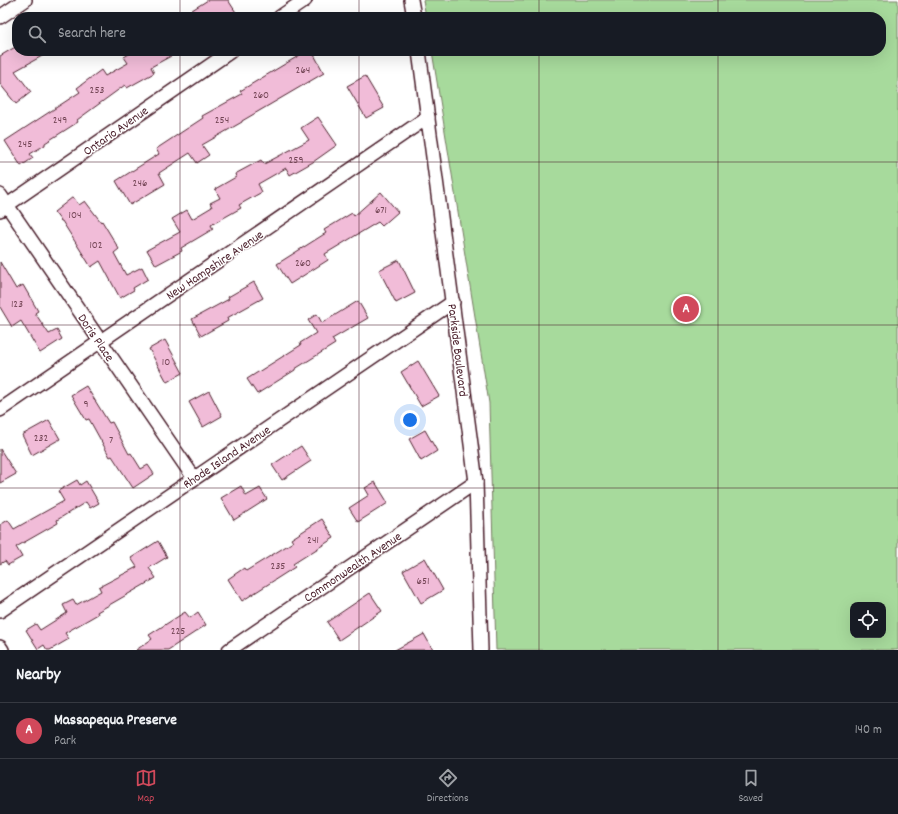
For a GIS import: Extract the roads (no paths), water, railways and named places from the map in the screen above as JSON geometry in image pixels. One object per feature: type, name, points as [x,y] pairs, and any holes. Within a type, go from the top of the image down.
[{"type":"street","points":[[0,17],[26,0]]},
{"type":"street","points":[[287,12],[305,0]]},
{"type":"street","points":[[411,0],[413,12]]},
{"type":"street","name":"Ontario Avenue","points":[[2,203],[223,56]]},
{"type":"street","name":"Parkside Boulevard","points":[[421,56],[476,482],[481,650]]},
{"type":"street","name":"New Hampshire Avenue","points":[[0,410],[428,117]]},
{"type":"street","name":"Doris Place","points":[[2,203],[101,341],[194,478]]},
{"type":"street","name":"Rhode Island Avenue","points":[[0,611],[453,302]]},
{"type":"street","name":"Commonwealth Avenue","points":[[229,650],[476,482]]},
{"type":"place","name":"Massapequa Preserve","points":[[686,309]]}]
